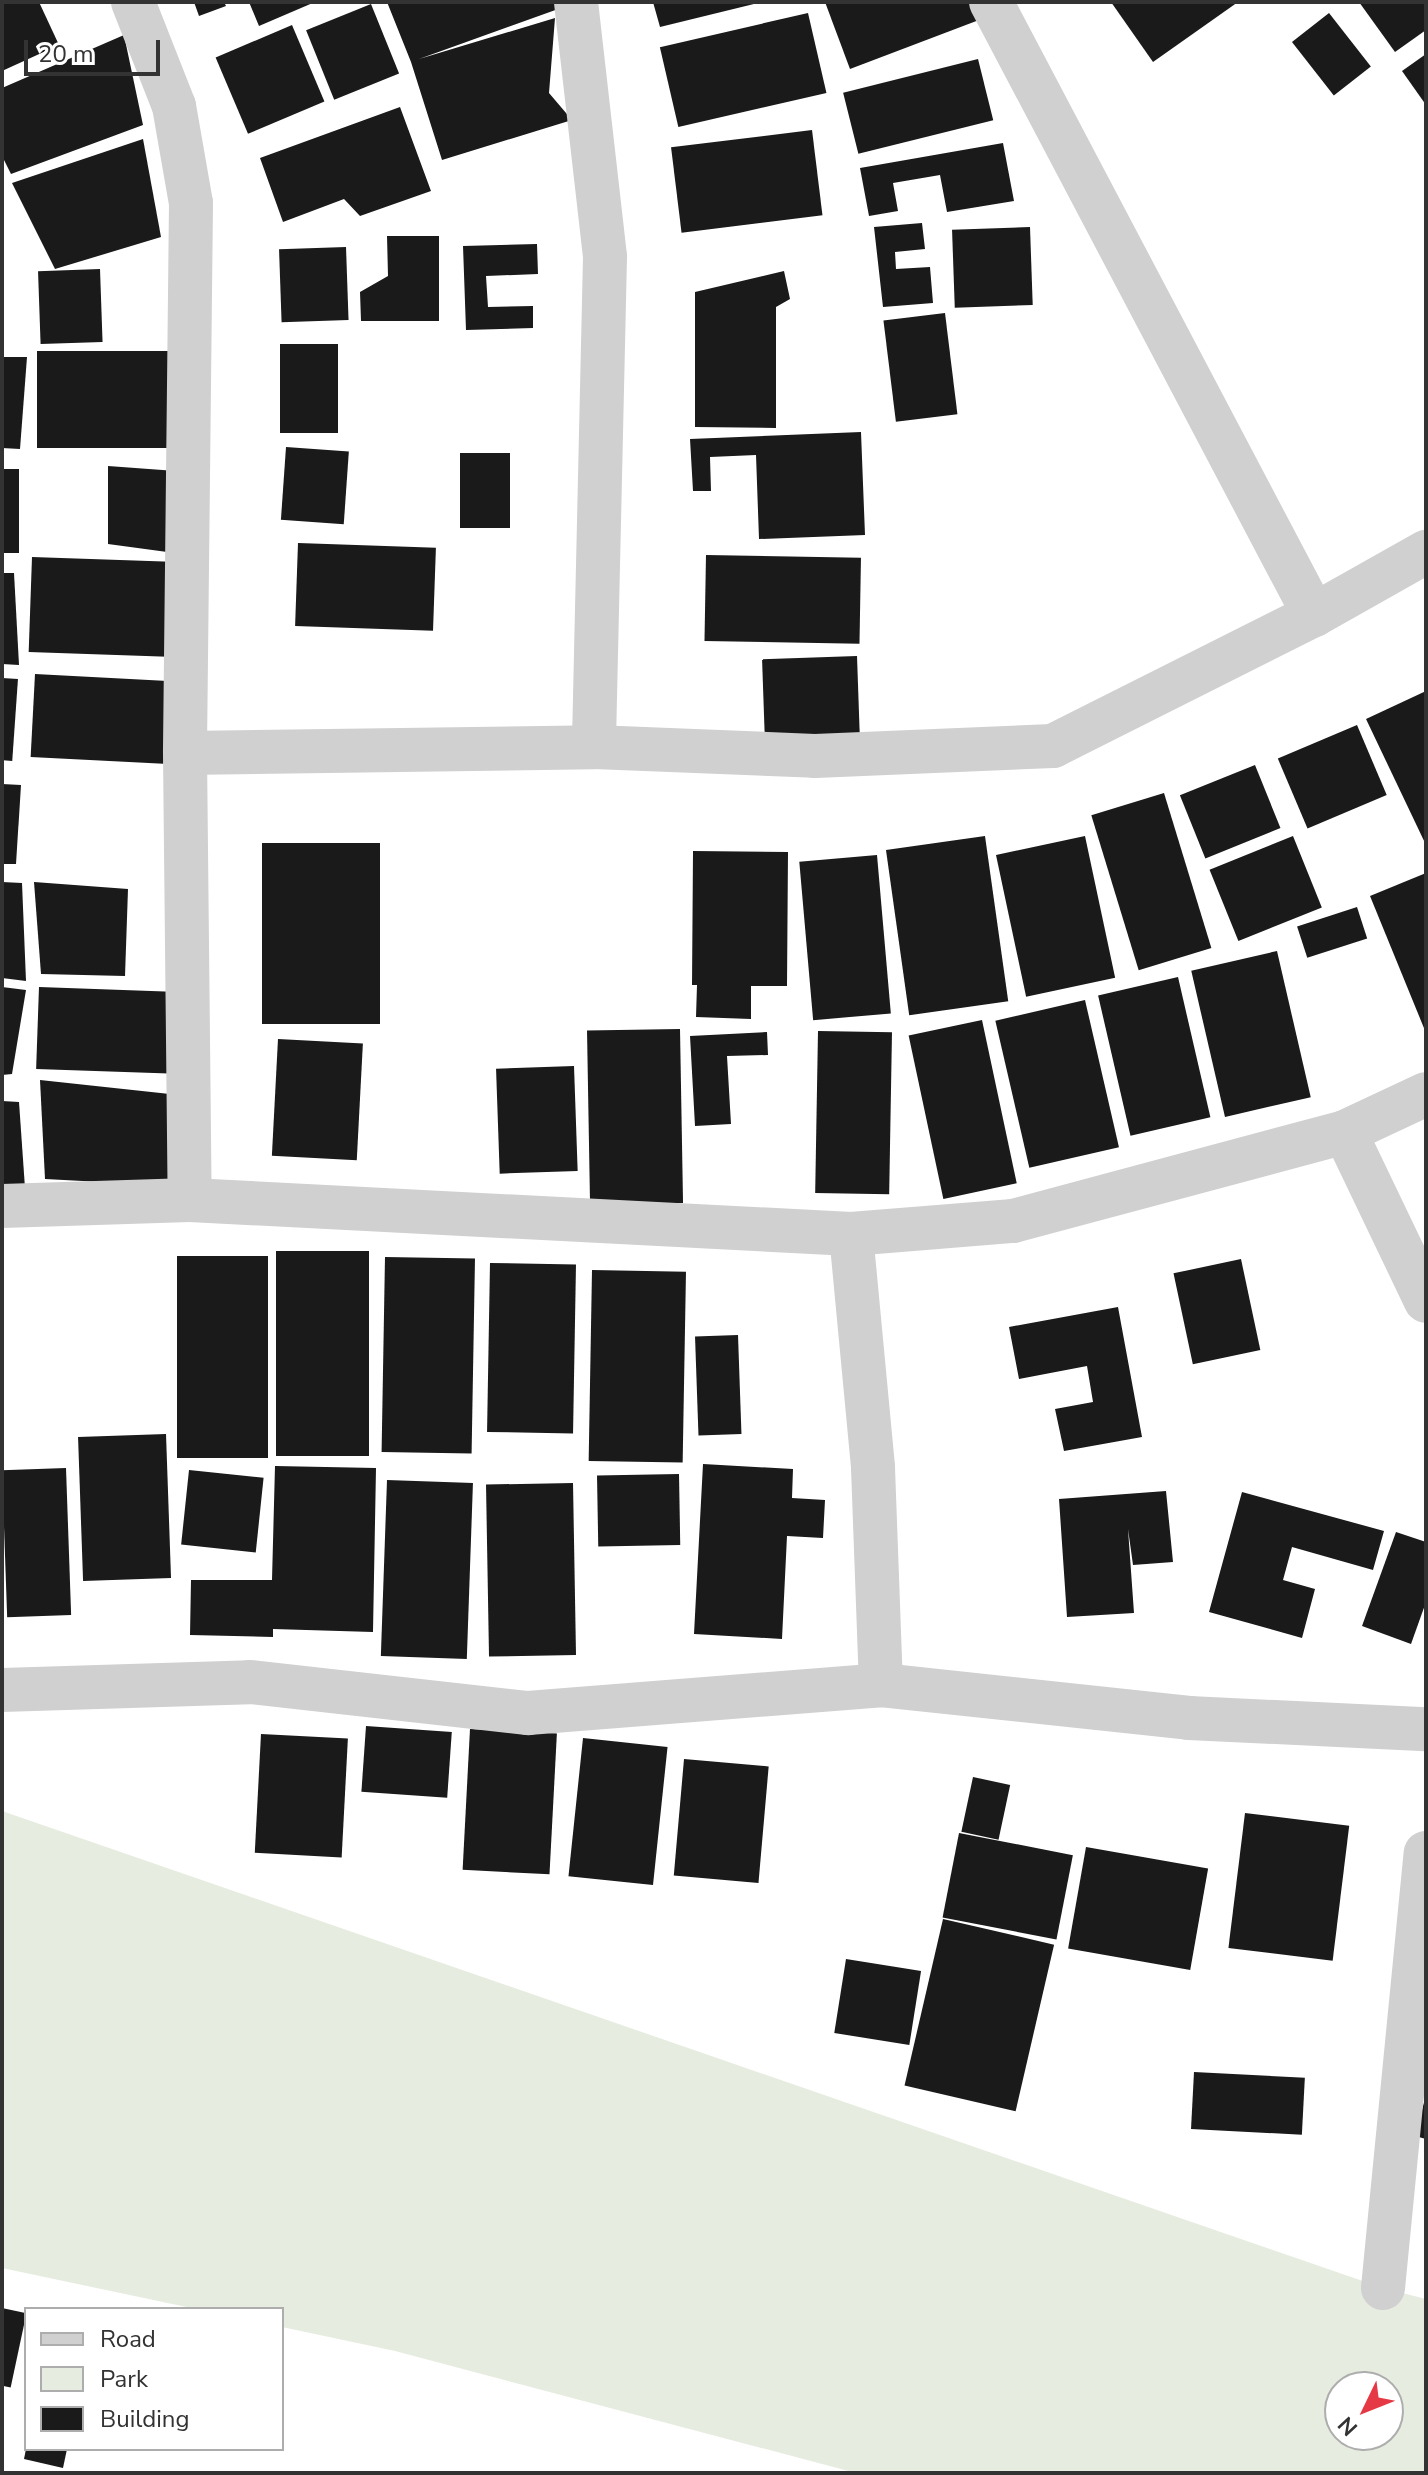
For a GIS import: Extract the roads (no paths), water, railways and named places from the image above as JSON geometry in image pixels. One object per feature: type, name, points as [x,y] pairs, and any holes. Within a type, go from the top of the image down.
[{"type":"street","points":[[133,2],[174,106],[191,203],[185,753],[190,1200]]},
{"type":"street","points":[[576,2],[605,257],[594,747]]},
{"type":"street","points":[[991,2],[1314,615]]},
{"type":"street","points":[[185,753],[594,747],[815,756],[1053,746],[1314,615],[1426,552]]},
{"type":"street","points":[[2,1206],[190,1200],[851,1234],[1013,1221],[1345,1132],[1426,1094]]},
{"type":"street","points":[[1345,1132],[1426,1301]]},
{"type":"street","points":[[851,1234],[873,1468],[881,1685]]},
{"type":"street","points":[[2,1690],[250,1682],[528,1713],[881,1685],[1189,1718],[1426,1729]]},
{"type":"street","points":[[1383,2288],[1426,1853]]}]
